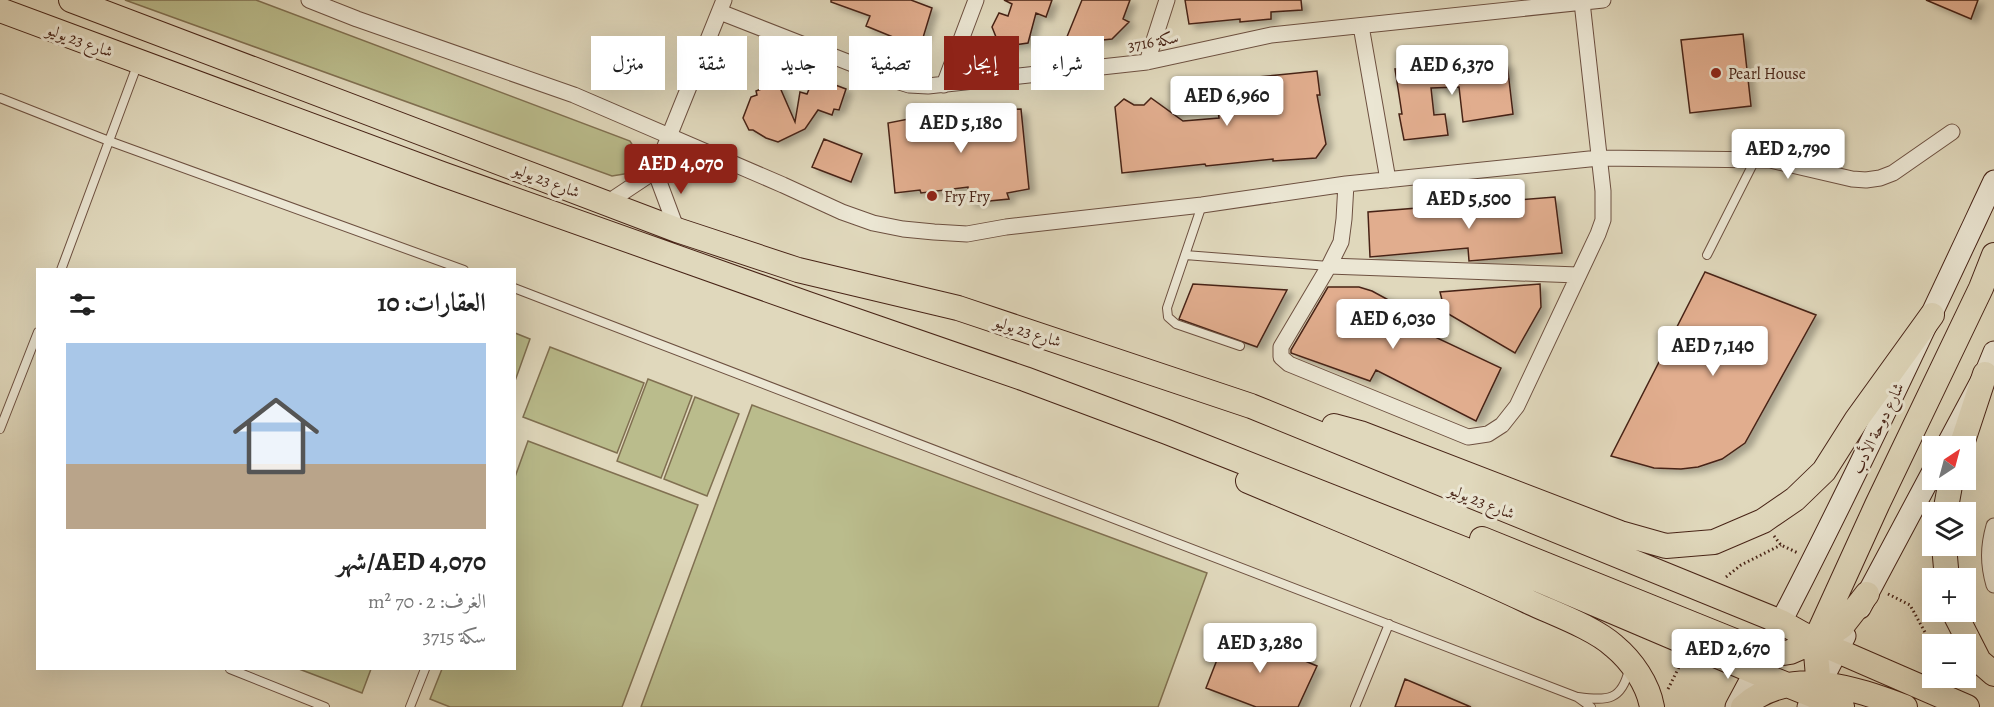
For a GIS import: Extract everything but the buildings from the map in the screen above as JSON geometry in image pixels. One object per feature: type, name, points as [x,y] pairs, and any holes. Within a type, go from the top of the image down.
[{"type":"main road","name":"شارع 23 يوليو","points":[[71,0],[106,7],[677,230],[798,270],[958,308],[1251,406],[1720,599],[1770,649]]},
{"type":"main road","name":"شارع 23 يوليو","points":[[0,10],[442,174],[1024,379],[1167,432],[1461,548],[1770,649]]},
{"type":"main road","name":"شارع دوحة الأدب","points":[[1736,707],[1770,649],[1932,315],[1994,181]]},
{"type":"main road","points":[[1814,695],[1826,646],[1877,505],[1981,288],[1994,255]]},
{"type":"main road","points":[[1251,406],[1360,433],[1629,536],[1666,546],[1714,542],[1763,521],[1795,499],[1824,471],[1857,419],[1932,315]]},
{"type":"main road","points":[[1952,436],[1989,363]]},
{"type":"main road","points":[[1965,436],[1989,363]]},
{"type":"main road","points":[[1024,379],[1206,464],[1488,582],[1584,628],[1613,644],[1631,662],[1650,697],[1652,707]]},
{"type":"main road","points":[[1826,646],[1831,634],[1842,626],[1867,594],[1923,490]]},
{"type":"main road","points":[[1959,622],[1979,661],[1994,675]]},
{"type":"main road","points":[[1770,649],[1790,652],[1826,646],[1967,707]]},
{"type":"main road","points":[[1770,649],[1785,684]]},
{"type":"main road","points":[[1773,707],[1785,684]]},
{"type":"main road","points":[[1743,707],[1764,693],[1785,684],[1814,695],[1828,694],[1843,707]]},
{"type":"main road","points":[[1814,695],[1847,687],[1905,707]]},
{"type":"street","points":[[309,0],[574,95],[842,212],[873,223],[903,229],[967,234],[1006,227],[1202,205],[1346,184],[1599,158],[1755,159],[1787,163],[1852,179],[1866,180],[1893,173],[1952,132]]},
{"type":"street","points":[[963,36],[976,0]]},
{"type":"street","points":[[1147,62],[1167,0]]},
{"type":"street","name":"سكة 3716","points":[[1019,77],[1147,62],[1271,35],[1603,0]]},
{"type":"street","points":[[1346,184],[1341,242],[1329,267],[1281,347],[1281,357],[1289,364],[1468,437],[1488,434],[1502,425],[1517,406],[1603,220],[1604,206],[1582,2]]},
{"type":"street","points":[[607,203],[655,171],[722,6]]},
{"type":"street","name":"سكة 3716","points":[[722,6],[896,81],[909,85],[944,86]]},
{"type":"street","points":[[1360,26],[1388,180]]},
{"type":"street","points":[[655,171],[677,230]]},
{"type":"street","points":[[1329,267],[1578,275]]},
{"type":"street","points":[[1994,526],[1989,542],[1989,567],[1994,585]]},
{"type":"lane","points":[[63,268],[139,62]]},
{"type":"lane","points":[[0,98],[109,141],[458,268]]},
{"type":"lane","points":[[1707,255],[1755,159]]},
{"type":"lane","points":[[1202,205],[1167,308],[1168,317],[1176,324],[1240,346]]},
{"type":"lane","points":[[1185,255],[1329,267]]},
{"type":"lane","points":[[516,289],[1577,697],[1598,700],[1618,693],[1625,685],[1631,662]]},
{"type":"lane","points":[[0,429],[36,337]]},
{"type":"lane","points":[[1354,707],[1389,624]]},
{"type":"lane","points":[[232,670],[325,707]]},
{"type":"lane","points":[[410,707],[425,670]]},
{"type":"lane","points":[[1577,697],[1591,707]]},
{"type":"green space","points":[[125,0],[256,0],[630,141],[643,162],[630,173],[612,176]]},
{"type":"green space","points":[[516,333],[530,339],[516,378]]},
{"type":"green space","points":[[550,347],[644,383],[617,453],[523,417]]},
{"type":"green space","points":[[648,379],[692,396],[661,478],[617,461]]},
{"type":"green space","points":[[695,397],[739,414],[707,496],[664,479]]},
{"type":"green space","points":[[752,405],[1207,573],[1158,707],[641,707]]},
{"type":"green space","points":[[528,441],[698,505],[622,707],[450,707],[430,699],[442,670],[516,670],[516,474]]},
{"type":"green space","points":[[302,670],[371,670],[362,693]]},
{"type":"place","name":"Pearl House","points":[[1716,73]]},
{"type":"place","name":"Fry Fry","points":[[932,196]]}]
